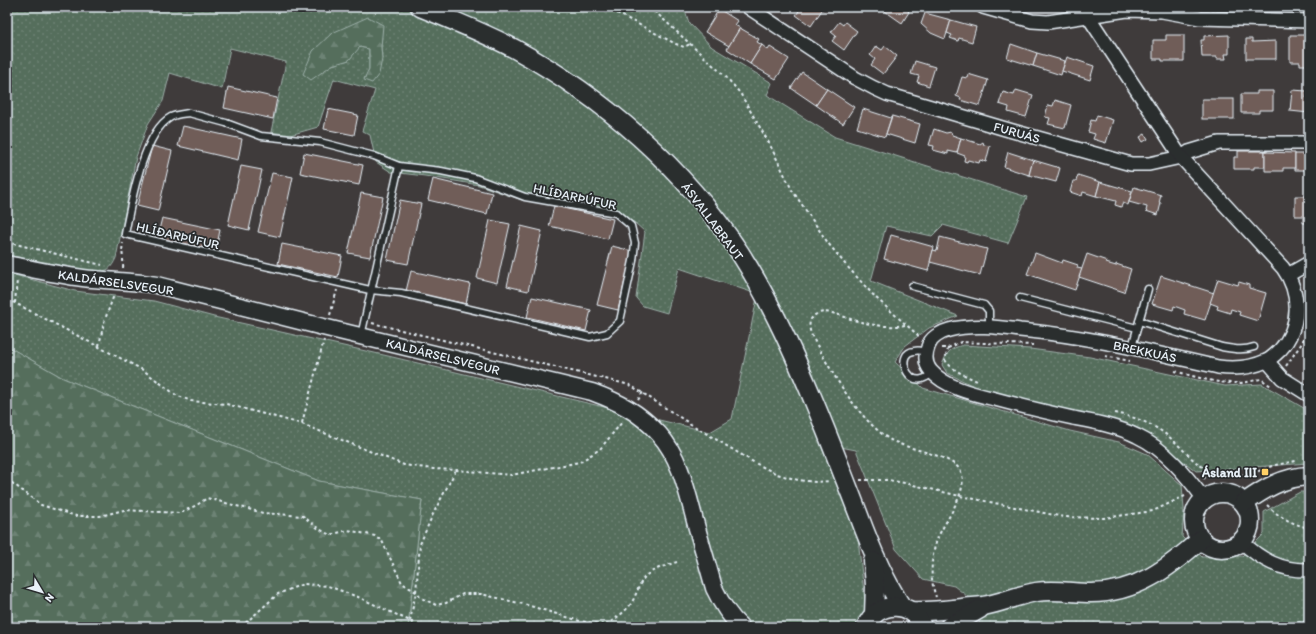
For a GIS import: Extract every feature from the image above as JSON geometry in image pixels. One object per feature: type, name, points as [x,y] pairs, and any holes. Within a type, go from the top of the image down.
[{"type":"main road","name":"ÁSVALLABRAUT","points":[[420,7],[457,22],[515,50],[567,80],[633,132],[694,192],[740,253],[764,296],[797,361],[816,404],[873,552],[890,588],[906,609],[917,617],[922,627]]},
{"type":"main road","points":[[1244,503],[1274,484],[1288,479],[1309,476]]},
{"type":"main road","points":[[1225,493],[1232,494],[1244,503],[1250,523],[1248,530],[1241,541],[1235,546],[1220,549],[1213,547],[1201,539],[1194,526],[1194,518],[1199,504],[1204,499],[1210,495],[1225,493]]},
{"type":"main road","points":[[870,621],[885,608],[894,606],[926,612],[984,606],[1020,595],[1038,592],[1053,591],[1091,593],[1110,592],[1127,588],[1145,581],[1163,571],[1201,539]]},
{"type":"main road","name":"ÁSVALLABRAUT","points":[[870,621],[875,586],[873,552]]},
{"type":"main road","points":[[949,627],[984,606]]},
{"type":"street","name":"FURUÁS","points":[[748,7],[855,78],[887,94],[1131,164],[1148,164],[1181,156],[1219,143],[1309,143]]},
{"type":"street","points":[[983,7],[1032,21],[1048,22],[1084,11],[1098,15],[1127,10],[1162,11],[1200,18],[1309,21]]},
{"type":"street","name":"BREKKUÁS","points":[[926,352],[928,344],[934,337],[946,330],[989,326],[1042,332],[1132,347],[1218,367],[1241,368],[1267,361],[1276,355],[1291,335],[1295,324],[1296,304],[1295,293],[1288,275],[1181,156],[1084,11]]},
{"type":"street","points":[[1288,275],[1309,262]]},
{"type":"street","name":"KALDÁRSELSVEGUR","points":[[12,265],[82,278],[157,285],[592,392],[615,400],[631,409],[659,434],[671,450],[680,469],[714,588],[721,603],[741,627]]},
{"type":"street","points":[[926,352],[928,365],[933,372],[954,387],[1022,407],[1110,426],[1139,437],[1166,454],[1204,499]]},
{"type":"street","points":[[1267,361],[1282,378],[1309,395]]},
{"type":"street","points":[[1241,541],[1255,554],[1268,562],[1283,568],[1309,570]]},
{"type":"lane","name":"HLÍÐARÞÚFUR","points":[[189,113],[226,123],[261,136],[320,142],[374,156],[399,166],[441,171],[475,178],[524,196],[616,213],[631,226],[635,243],[633,262],[620,321],[607,332],[590,337],[401,293],[370,290],[125,234],[144,155],[162,124],[171,116],[189,113]]},
{"type":"lane","points":[[361,336],[370,290],[399,166]]},
{"type":"lane","points":[[912,286],[984,305],[989,312],[989,326]]},
{"type":"lane","points":[[1132,347],[1148,289]]},
{"type":"lane","points":[[1020,298],[1137,328]]},
{"type":"lane","points":[[1139,321],[1222,347],[1245,350],[1254,347]]},
{"type":"lane","points":[[926,352],[913,351],[909,353],[906,357],[904,367],[906,372],[917,379],[922,379],[933,372]]},
{"type":"path","points":[[600,7],[613,11],[676,44],[684,47],[690,44]]},
{"type":"path","points":[[650,7],[728,78],[740,93],[769,143],[792,190],[828,243],[859,280],[889,311],[921,338]]},
{"type":"path","points":[[12,265],[15,302]]},
{"type":"path","points":[[302,424],[339,283]]},
{"type":"path","points":[[7,300],[15,302],[143,370],[176,395],[191,401],[226,404],[302,424],[404,464],[433,469],[511,475],[580,462],[600,449],[620,427],[643,392]]},
{"type":"path","points":[[905,325],[896,327],[871,324],[826,312],[818,313],[812,317],[809,323],[811,333],[821,352],[860,412],[873,427],[905,447],[944,459],[955,464],[961,471],[963,481],[960,496],[939,536],[934,550],[932,585],[938,600]]},
{"type":"path","points":[[942,348],[948,348],[961,342],[1036,345]]},
{"type":"path","points":[[1103,356],[1132,362]]},
{"type":"path","points":[[1172,370],[1207,380],[1224,383],[1240,384],[1261,379],[1275,388]]},
{"type":"path","points":[[410,620],[416,592],[420,544],[433,514],[456,470]]},
{"type":"path","points":[[1204,479],[1208,470]]},
{"type":"path","points":[[1250,474],[1251,479]]},
{"type":"path","points":[[7,478],[41,505],[76,516],[100,516],[124,510],[180,513],[207,498],[263,513],[303,516],[318,529],[330,535],[348,530],[375,536],[382,541],[402,582],[416,592],[421,598],[436,605],[446,603],[463,594],[481,594],[527,605],[580,621],[617,627]]},
{"type":"path","points":[[859,480],[888,480],[1064,517],[1104,518],[1153,511],[1185,496]]},
{"type":"path","points":[[1266,504],[1284,519],[1298,526],[1309,528]]},
{"type":"path","points":[[605,625],[617,617],[632,603],[640,585],[648,574],[677,562]]},
{"type":"path","points":[[241,627],[278,594],[303,584],[328,586],[358,597],[410,620],[417,627]]},
{"type":"path","points":[[1274,627],[1309,621]]},
{"type":"green space","points":[[7,7],[686,7],[685,10],[689,23],[712,47],[772,83],[767,95],[835,137],[1027,197],[1008,243],[943,225],[932,236],[886,226],[871,281],[958,316],[929,328],[905,346],[895,362],[923,388],[1070,431],[1119,442],[1147,454],[1182,485],[1184,509],[1182,537],[1202,557],[1242,556],[1264,534],[1264,512],[1300,492],[1309,492],[1309,627],[981,627],[971,599],[954,586],[923,579],[896,549],[856,450],[820,443],[858,539],[865,602],[873,627],[408,627],[422,500],[319,481],[63,378],[7,346],[7,273],[75,291],[154,301],[214,317],[388,356],[710,432],[732,419],[757,298],[751,292],[679,268],[667,313],[643,306],[636,298],[645,232],[634,222],[608,213],[569,204],[522,200],[479,185],[391,172],[376,162],[370,135],[362,131],[375,90],[334,79],[318,127],[290,135],[271,132],[286,62],[230,48],[222,89],[170,73],[163,101],[148,124],[136,157],[116,258],[109,269],[96,272],[7,255]],"holes":[[[382,25],[382,59],[364,79],[369,69],[369,49],[359,47],[349,60],[332,65]]]},
{"type":"green space","points":[[368,17],[383,25],[381,47],[382,59],[379,74],[372,83],[364,80],[369,69],[369,49],[360,47],[349,60],[332,65],[311,80],[303,74],[313,51],[332,33]]},
{"type":"green space","points":[[963,345],[1030,349],[1090,357],[1225,386],[1262,384],[1309,411],[1309,463],[1196,471],[1170,451],[1111,420],[980,389],[947,373],[942,365],[945,357],[955,348]]},
{"type":"green space","points":[[7,346],[63,378],[319,481],[422,500],[408,627],[7,627]]},
{"type":"building","points":[[793,7],[824,7],[811,26],[796,15],[799,11]]},
{"type":"building","points":[[883,7],[911,7],[902,23],[882,9]]},
{"type":"building","points":[[719,9],[738,21],[735,25],[740,28],[729,46],[705,32]]},
{"type":"building","points":[[925,13],[951,20],[945,39],[931,33],[921,24]]},
{"type":"building","points":[[951,20],[976,27],[972,42],[959,38],[958,41],[950,38],[952,35],[947,33]]},
{"type":"building","points":[[839,22],[843,25],[845,22],[857,31],[844,50],[832,41],[836,36],[831,32]]},
{"type":"building","points":[[740,28],[759,39],[757,42],[762,45],[750,64],[727,49]]},
{"type":"building","points":[[1166,35],[1184,35],[1184,61],[1162,61],[1162,59],[1153,59],[1153,40],[1166,40]]},
{"type":"building","points":[[1229,35],[1229,54],[1225,54],[1226,59],[1217,59],[1217,57],[1202,57],[1201,40],[1204,40],[1204,36]]},
{"type":"building","points":[[1290,35],[1309,35],[1309,65],[1300,65],[1300,62],[1290,62]]},
{"type":"building","points":[[1246,39],[1252,39],[1252,42],[1276,41],[1276,59],[1246,59]]},
{"type":"building","points":[[1011,44],[1037,53],[1033,66],[1007,58]]},
{"type":"building","points":[[762,45],[768,50],[770,47],[789,59],[776,79],[750,64]]},
{"type":"building","points":[[876,46],[882,50],[885,46],[897,56],[883,74],[871,65],[875,59],[870,55]]},
{"type":"building","points":[[1037,53],[1065,61],[1061,75],[1033,66]]},
{"type":"building","points":[[1067,57],[1094,66],[1090,80],[1062,71]]},
{"type":"building","points":[[915,61],[935,67],[929,86],[917,82],[919,76],[911,74]]},
{"type":"building","points":[[802,72],[827,89],[816,105],[791,88]]},
{"type":"building","points":[[968,74],[988,80],[980,106],[960,100],[961,98],[956,96],[962,77],[967,78]]},
{"type":"building","points":[[228,87],[277,98],[273,119],[224,108]]},
{"type":"building","points":[[827,89],[854,107],[843,124],[816,105]]},
{"type":"building","points":[[1016,90],[1033,95],[1026,117],[1008,112],[1009,107],[999,104],[1003,92],[1014,95]]},
{"type":"building","points":[[1292,90],[1307,91],[1306,98],[1309,98],[1309,113],[1290,111]]},
{"type":"building","points":[[1257,91],[1273,91],[1273,110],[1259,110],[1259,113],[1241,113],[1241,94],[1257,94]]},
{"type":"building","points":[[1202,99],[1234,99],[1234,119],[1202,119]]},
{"type":"building","points":[[1055,100],[1071,105],[1065,128],[1048,124],[1050,118],[1045,117],[1048,105],[1053,106]]},
{"type":"building","points":[[328,109],[358,115],[354,135],[324,129]]},
{"type":"building","points":[[863,109],[891,118],[885,137],[857,128]]},
{"type":"building","points":[[1097,115],[1113,120],[1106,143],[1093,139],[1095,134],[1088,132],[1091,120],[1095,121]]},
{"type":"building","points":[[892,116],[920,124],[915,143],[886,134]]},
{"type":"building","points":[[183,126],[242,139],[238,160],[178,146]]},
{"type":"building","points":[[934,129],[946,133],[951,132],[952,135],[961,138],[957,153],[948,151],[948,154],[933,150],[934,146],[929,145]]},
{"type":"building","points":[[1145,134],[1148,139],[1143,142],[1140,137]]},
{"type":"building","points":[[961,138],[980,144],[983,142],[984,145],[990,146],[986,162],[980,160],[979,163],[968,160],[967,162],[964,161],[965,156],[957,153]]},
{"type":"building","points":[[152,146],[172,151],[158,211],[137,206]]},
{"type":"building","points":[[1238,151],[1265,151],[1265,167],[1254,167],[1254,169],[1234,169],[1234,157],[1238,157]]},
{"type":"building","points":[[1265,151],[1295,153],[1295,168],[1283,168],[1283,171],[1265,171]]},
{"type":"building","points":[[1008,152],[1033,160],[1029,175],[1004,167]]},
{"type":"building","points":[[304,153],[363,165],[359,185],[300,173]]},
{"type":"building","points":[[1295,154],[1309,154],[1309,172],[1307,172],[1307,170],[1295,170]]},
{"type":"building","points":[[1033,160],[1060,168],[1056,182],[1029,175]]},
{"type":"building","points":[[241,166],[262,170],[249,230],[228,225]]},
{"type":"building","points":[[272,173],[293,177],[280,237],[258,232]]},
{"type":"building","points":[[1078,175],[1100,182],[1096,196],[1083,192],[1082,196],[1070,192],[1073,181],[1076,181]]},
{"type":"building","points":[[433,179],[492,193],[487,214],[428,200]]},
{"type":"building","points":[[1100,182],[1132,191],[1128,205],[1123,203],[1121,207],[1115,205],[1116,201],[1096,196]]},
{"type":"building","points":[[1134,187],[1161,195],[1158,215],[1146,211],[1147,207],[1129,202]]},
{"type":"building","points":[[361,193],[383,197],[370,257],[348,253]]},
{"type":"building","points":[[1295,196],[1309,196],[1309,223],[1303,223],[1303,216],[1295,216]]},
{"type":"building","points":[[400,200],[421,204],[408,264],[387,260]]},
{"type":"building","points":[[554,206],[613,219],[608,239],[549,226]]},
{"type":"building","points":[[162,218],[220,230],[216,250],[157,238]]},
{"type":"building","points":[[490,220],[510,224],[497,283],[477,278]]},
{"type":"building","points":[[521,226],[542,231],[528,291],[507,286]]},
{"type":"building","points":[[891,235],[934,247],[928,271],[884,259]]},
{"type":"building","points":[[940,237],[987,249],[980,275],[930,262],[933,250],[937,251]]},
{"type":"building","points":[[282,244],[342,256],[338,277],[278,264]]},
{"type":"building","points":[[612,246],[632,251],[618,310],[597,305]]},
{"type":"building","points":[[1035,253],[1062,263],[1063,260],[1078,265],[1077,268],[1082,269],[1075,290],[1027,274]]},
{"type":"building","points":[[1087,254],[1107,261],[1106,263],[1116,266],[1116,264],[1131,269],[1124,292],[1079,277]]},
{"type":"building","points":[[411,271],[470,284],[466,304],[406,291]]},
{"type":"building","points":[[1161,276],[1214,293],[1205,320],[1184,314],[1185,310],[1174,306],[1173,310],[1152,304]]},
{"type":"building","points":[[1218,279],[1238,285],[1239,282],[1249,285],[1249,288],[1266,293],[1258,321],[1239,315],[1240,312],[1231,309],[1230,313],[1217,309],[1218,306],[1210,303]]},
{"type":"building","points":[[532,297],[591,310],[586,331],[527,317]]},
{"type":"place","name":"Ásland III","points":[[1265,472]]}]
